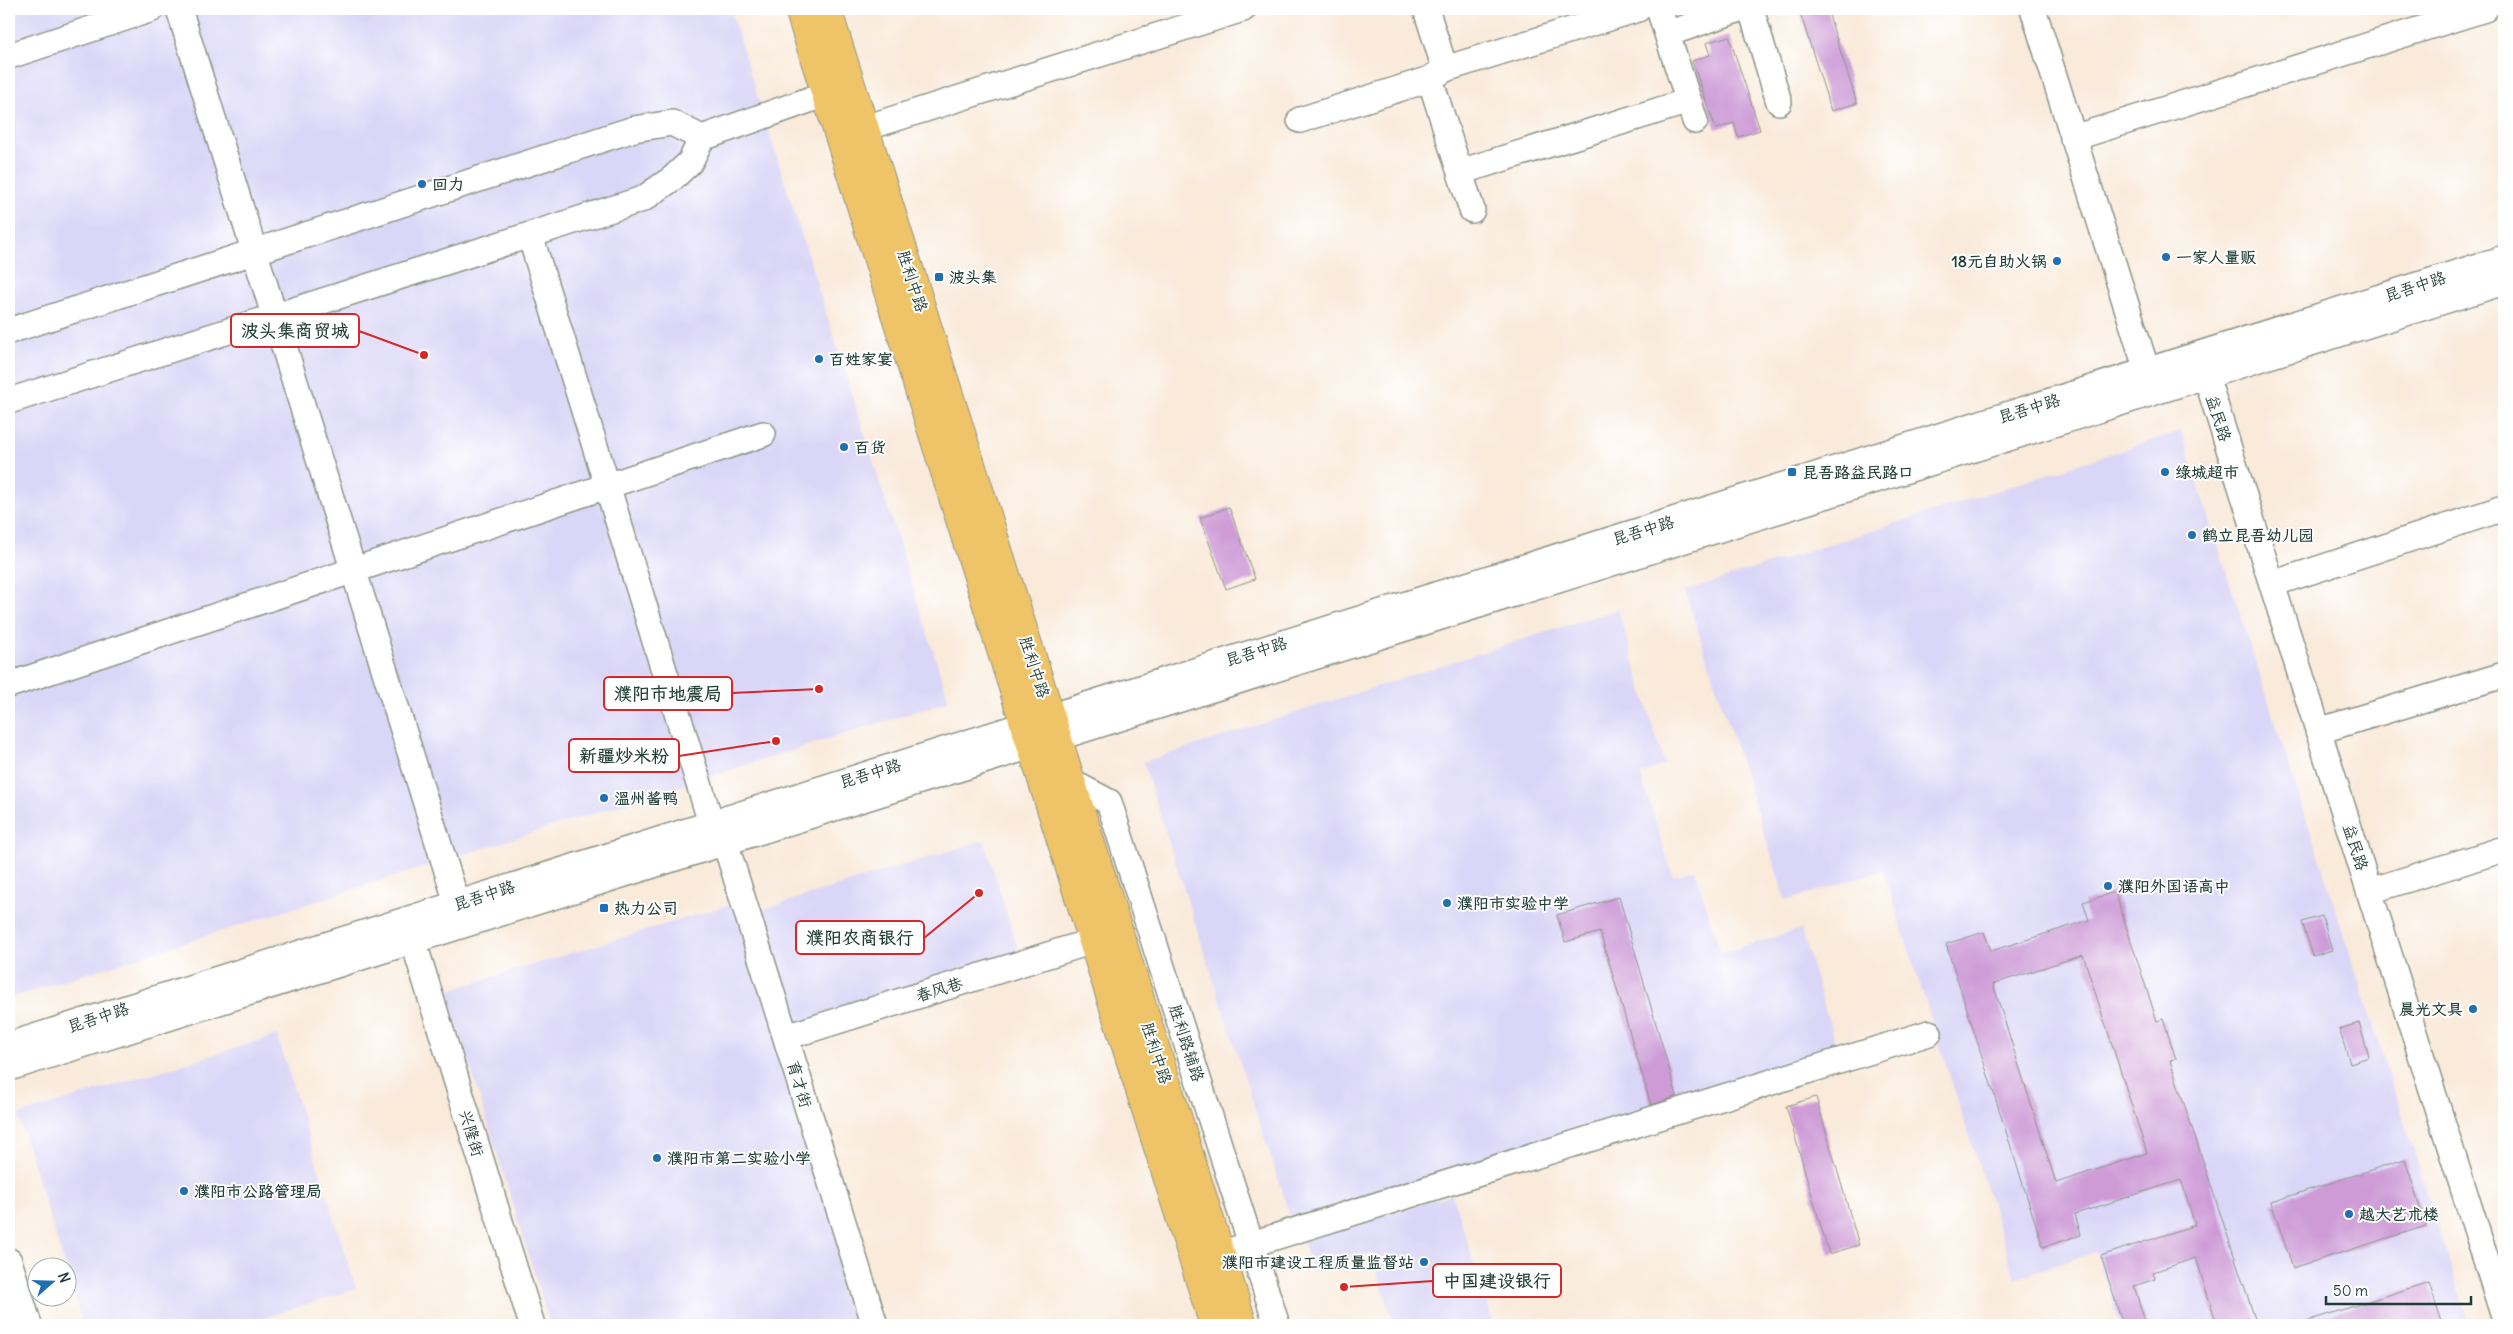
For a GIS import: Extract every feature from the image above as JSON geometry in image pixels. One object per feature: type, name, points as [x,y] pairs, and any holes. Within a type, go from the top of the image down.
[{"type":"main road","name":"胜利中路","points":[[799,9],[1041,731],[1071,782],[1242,1325]]},
{"type":"main road","name":"胜利中路","points":[[827,9],[865,128],[1041,731],[1093,941],[1214,1325]]},
{"type":"street","points":[[9,56],[152,9]]},
{"type":"street","points":[[179,9],[456,903]]},
{"type":"street","points":[[865,128],[1210,14],[1243,9]]},
{"type":"street","points":[[1426,9],[1438,74],[1460,172],[1472,210]]},
{"type":"street","points":[[1300,120],[1638,9]]},
{"type":"street","points":[[1460,172],[1692,111],[1659,9]]},
{"type":"street","points":[[1667,34],[1740,9]]},
{"type":"street","points":[[1750,9],[1780,102]]},
{"type":"street","points":[[2033,9],[2147,371]]},
{"type":"street","points":[[2074,138],[2485,9]]},
{"type":"street","points":[[9,401],[643,199],[673,178],[690,162],[702,138],[826,94]]},
{"type":"street","points":[[9,331],[634,128],[672,122],[702,138]]},
{"type":"street","name":"育才街","points":[[530,235],[718,832],[786,1037],[875,1325]]},
{"type":"street","name":"昆吾中路","points":[[1041,731],[2147,371],[2504,258]]},
{"type":"street","name":"昆吾中路","points":[[9,1068],[413,940],[718,832],[1041,731],[2206,376],[2504,282]]},
{"type":"street","name":"益民路","points":[[2206,376],[2504,1318]]},
{"type":"street","points":[[9,685],[763,434]]},
{"type":"street","points":[[2272,584],[2504,508]]},
{"type":"street","points":[[2318,731],[2504,675]]},
{"type":"street","name":"胜利路辅路","points":[[1071,782],[1109,802],[1277,1325]]},
{"type":"street","name":"昆吾中路","points":[[9,1045],[456,903],[718,832]]},
{"type":"street","points":[[2370,891],[2504,849]]},
{"type":"street","name":"兴隆街","points":[[413,940],[532,1325]]},
{"type":"street","name":"春风巷","points":[[786,1037],[1093,941]]},
{"type":"street","points":[[1220,1254],[1929,1032]]},
{"type":"street","points":[[9,1261],[29,1325]]},
{"type":"shaded area","points":[[9,9],[730,9],[949,701],[10,998]]},
{"type":"shaded area","name":"濮阳外国语高中","points":[[2181,431],[2470,1325],[2120,1325],[2096,1252],[2015,1278],[1883,870],[1786,901],[1685,591]]},
{"type":"shaded area","name":"濮阳市实验中学","points":[[1618,609],[1665,765],[1640,774],[1673,876],[1695,870],[1721,953],[1801,929],[1838,1052],[1291,1220],[1143,762]]},
{"type":"shaded area","points":[[984,840],[1020,955],[794,1026],[758,911]]},
{"type":"shaded area","name":"濮阳市第二实验小学","points":[[738,902],[868,1325],[550,1325],[447,991]]},
{"type":"shaded area","name":"濮阳市公路管理局","points":[[277,1035],[356,1289],[247,1323],[247,1325],[83,1325],[77,1306],[78,1256],[62,1256],[18,1115]]},
{"type":"shaded area","name":"濮阳市建设工程质量监督站","points":[[1452,1194],[1494,1325],[1394,1325],[1371,1253],[1313,1271],[1303,1241]]},
{"type":"building","points":[[1799,9],[1827,9],[1857,103],[1831,111]]},
{"type":"building","points":[[1729,36],[1760,130],[1738,137],[1734,123],[1716,129],[1692,61],[1710,55],[1706,43]]},
{"type":"building","points":[[1229,507],[1255,579],[1226,589],[1200,518]]},
{"type":"building","points":[[2115,892],[2157,1021],[2163,1019],[2176,1059],[2170,1061],[2257,1325],[2217,1325],[2196,1258],[2153,1272],[2155,1279],[2134,1286],[2146,1325],[2123,1325],[2101,1256],[2195,1225],[2181,1180],[2075,1214],[2081,1235],[2043,1247],[1946,944],[1984,932],[1991,951],[2089,920],[2083,902]],"holes":[[[2083,955],[2147,1153],[2056,1183],[1993,984]]]},
{"type":"building","points":[[1619,897],[1677,1096],[1651,1105],[1600,932],[1565,942],[1557,915]]},
{"type":"building","points":[[2322,916],[2332,950],[2313,956],[2302,922]]},
{"type":"building","points":[[2359,1023],[2369,1057],[2350,1063],[2339,1029]]},
{"type":"building","points":[[1816,1097],[1859,1245],[1829,1254],[1786,1106]]},
{"type":"building","name":"越大艺术楼","points":[[2405,1159],[2426,1226],[2293,1268],[2271,1202]]},
{"type":"building","points":[[2429,1282],[2443,1325],[2305,1325],[2304,1322]]},
{"type":"place","name":"回力","points":[[422,184]]},
{"type":"place","name":"一家人量贩","points":[[2166,257]]},
{"type":"place","name":"18元自助火锅","points":[[2057,261]]},
{"type":"place","name":"波头集","points":[[939,277]]},
{"type":"place","name":"波头集商贸城","points":[[424,355]]},
{"type":"place","name":"百姓家宴","points":[[819,359]]},
{"type":"place","name":"百货","points":[[844,447]]},
{"type":"place","name":"昆吾路益民路口","points":[[1792,472]]},
{"type":"place","name":"绿城超市","points":[[2165,472]]},
{"type":"place","name":"鹤立昆吾幼儿园","points":[[2192,535]]},
{"type":"place","name":"濮阳市地震局","points":[[819,689]]},
{"type":"place","name":"新疆炒米粉","points":[[776,741]]},
{"type":"place","name":"温州酱鸭","points":[[604,798]]},
{"type":"place","name":"濮阳外国语高中","points":[[2108,886]]},
{"type":"place","name":"濮阳农商银行","points":[[979,893]]},
{"type":"place","name":"濮阳市实验中学","points":[[1447,903]]},
{"type":"place","name":"热力公司","points":[[604,908]]},
{"type":"place","name":"晨光文具","points":[[2473,1009]]},
{"type":"place","name":"濮阳市第二实验小学","points":[[657,1158]]},
{"type":"place","name":"濮阳市公路管理局","points":[[184,1191]]},
{"type":"place","name":"越大艺术楼","points":[[2349,1214]]},
{"type":"place","name":"濮阳市建设工程质量监督站","points":[[1424,1262]]},
{"type":"place","name":"中国建设银行","points":[[1344,1287]]}]
